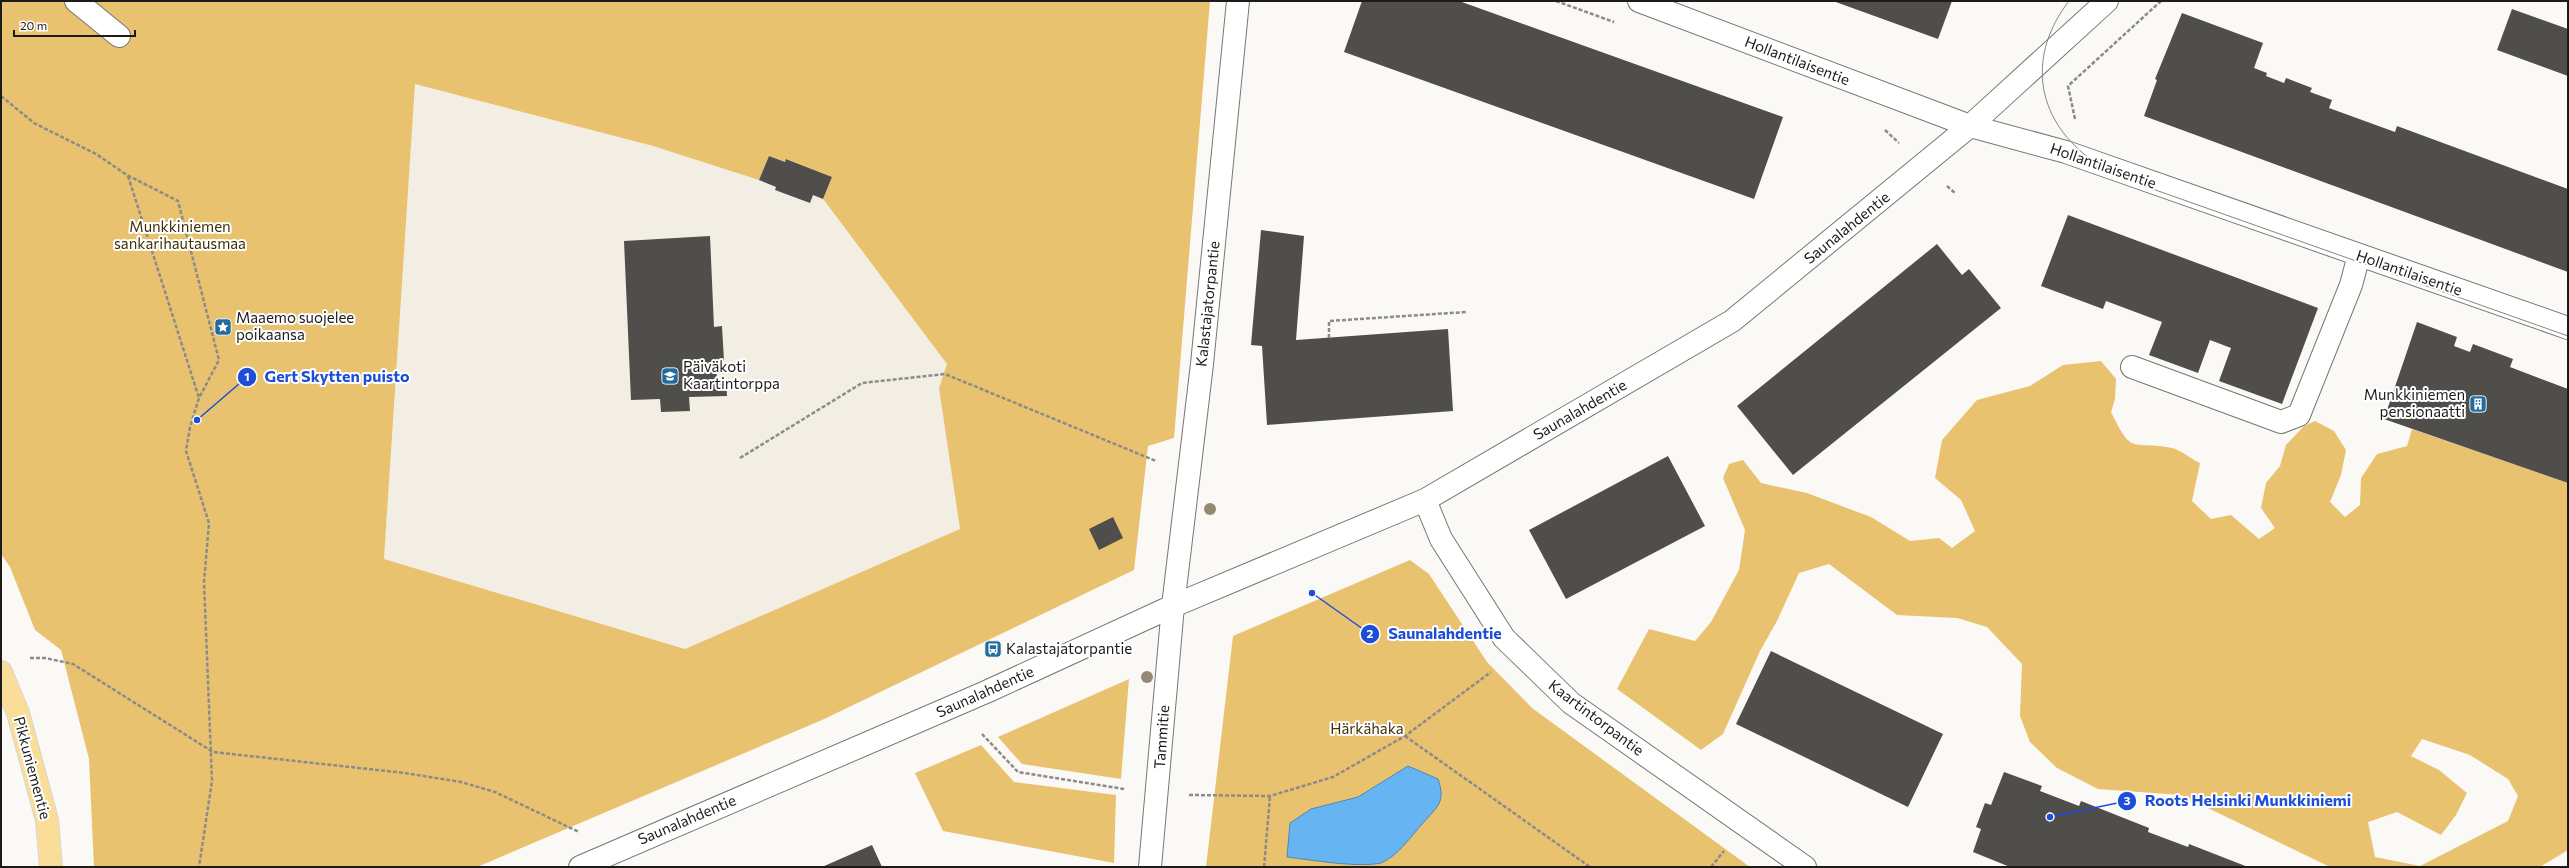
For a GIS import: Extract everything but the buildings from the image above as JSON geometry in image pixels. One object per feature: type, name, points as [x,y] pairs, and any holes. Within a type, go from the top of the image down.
[{"type":"main road","name":"Pikkuniementie","points":[[1,672],[18,713],[47,820],[51,867]]},
{"type":"street","points":[[76,1],[119,36]]},
{"type":"street","name":"Kalastajatorpantie","points":[[1173,606],[1188,487],[1238,1]]},
{"type":"street","name":"Hollantilaisentie","points":[[1639,1],[1970,126],[2066,152],[2568,328]]},
{"type":"street","name":"Saunalahdentie","points":[[580,867],[986,692],[1173,606],[1425,500],[1732,321],[1970,126],[2107,1]]},
{"type":"street","points":[[2132,367],[2281,422],[2290,420],[2299,415],[2351,285],[2359,255]]},
{"type":"street","name":"Kaartintorpantie","points":[[1425,500],[1441,539],[1504,638],[1516,651],[1571,702],[1805,867]]},
{"type":"street","name":"Tammitie","points":[[1150,867],[1173,606]]},
{"type":"path","points":[[2075,121],[2068,86],[2161,1]]},
{"type":"path","points":[[1,96],[34,123],[96,154],[127,175],[178,201],[219,360],[199,398],[190,427],[186,451],[209,523],[204,582],[213,752],[212,781],[199,867]]},
{"type":"path","points":[[127,175],[199,398]]},
{"type":"path","points":[[1329,338],[1329,321],[1466,312]]},
{"type":"path","points":[[740,458],[862,383],[945,374],[1155,460],[1188,487]]},
{"type":"path","points":[[982,734],[1018,772],[1157,794],[1270,796],[1333,777],[1405,736],[1516,651]]},
{"type":"path","points":[[23,658],[45,658],[73,664],[213,752],[405,773],[460,782],[495,792],[531,807],[581,833],[611,853]]},
{"type":"path","points":[[1405,736],[1590,867]]},
{"type":"path","points":[[1264,867],[1270,796]]},
{"type":"path","points":[[1711,867],[1726,848]]},
{"type":"shaded area","name":"Päiväkoti Kaartintorppa","points":[[415,83],[653,146],[759,180],[785,162],[786,159],[832,177],[823,200],[947,364],[939,388],[961,529],[685,649],[384,559]]},
{"type":"green space","name":"Munkkiniemen sankarihautausmaa","points":[[1,1],[1210,1],[1174,438],[1148,446],[1134,570],[822,720],[477,867],[94,867],[89,759],[61,650],[35,630],[10,567],[1,554]],"holes":[[[415,84],[653,146],[759,180],[769,156],[785,162],[787,159],[832,177],[823,199],[947,364],[939,388],[960,529],[685,649],[384,559]]]},
{"type":"green space","points":[[2101,361],[2116,379],[2115,399],[2111,412],[2118,426],[2129,441],[2140,445],[2172,448],[2200,463],[2192,501],[2211,519],[2231,515],[2259,539],[2275,528],[2261,508],[2266,483],[2280,466],[2286,445],[2304,426],[2315,421],[2334,431],[2346,450],[2341,475],[2330,502],[2345,517],[2360,505],[2361,478],[2377,454],[2407,446],[2412,429],[2568,483],[2568,850],[2540,867],[2330,867],[2181,795],[2098,789],[2057,768],[2030,742],[2020,716],[2022,664],[1987,627],[1957,618],[1897,615],[1829,564],[1799,573],[1777,621],[1760,651],[1723,734],[1701,750],[1617,689],[1649,629],[1695,641],[1711,622],[1739,570],[1745,530],[1723,478],[1729,464],[1743,460],[1761,483],[1807,493],[1871,517],[1910,541],[1939,538],[1952,548],[1975,531],[1961,500],[1935,478],[1942,440],[1977,400],[2030,386],[2063,365]],"holes":[[[2422,739],[2470,755],[2508,779],[2518,796],[2508,821],[2420,866],[2375,857],[2368,822],[2397,812],[2441,835],[2456,815],[2467,793],[2439,770],[2411,756]]]},
{"type":"green space","name":"Härkähaka","points":[[1410,560],[1429,574],[1487,662],[1532,708],[1750,867],[1206,867],[1233,636]]},
{"type":"green space","points":[[1129,679],[1121,779],[1022,764],[998,737]]},
{"type":"green space","points":[[981,745],[1014,782],[1116,795],[1114,863],[943,831],[915,773]]},
{"type":"water","points":[[1408,766],[1438,779],[1441,799],[1433,812],[1393,856],[1381,863],[1360,865],[1287,857],[1290,823],[1311,809],[1358,797]]},
{"type":"tram line","points":[[2069,1],[2056,22],[2047,43],[2043,64],[2043,84],[2048,105],[2057,124],[2071,142],[2089,158],[2106,169],[2145,186],[2568,336]]},
{"type":"place","name":"Maaemo suojelee poikaansa","points":[[223,327]]},
{"type":"place","name":"Päiväkoti Kaartintorppa","points":[[670,376]]},
{"type":"place","name":"Munkkiniemen pensionaatti","points":[[2478,404]]},
{"type":"place","name":"Gert Skytten puisto","points":[[197,420]]},
{"type":"place","name":"Saunalahdentie","points":[[1312,593]]},
{"type":"place","name":"Kalastajatorpantie","points":[[993,649]]},
{"type":"place","name":"Roots Helsinki Munkkiniemi","points":[[2050,817]]}]
